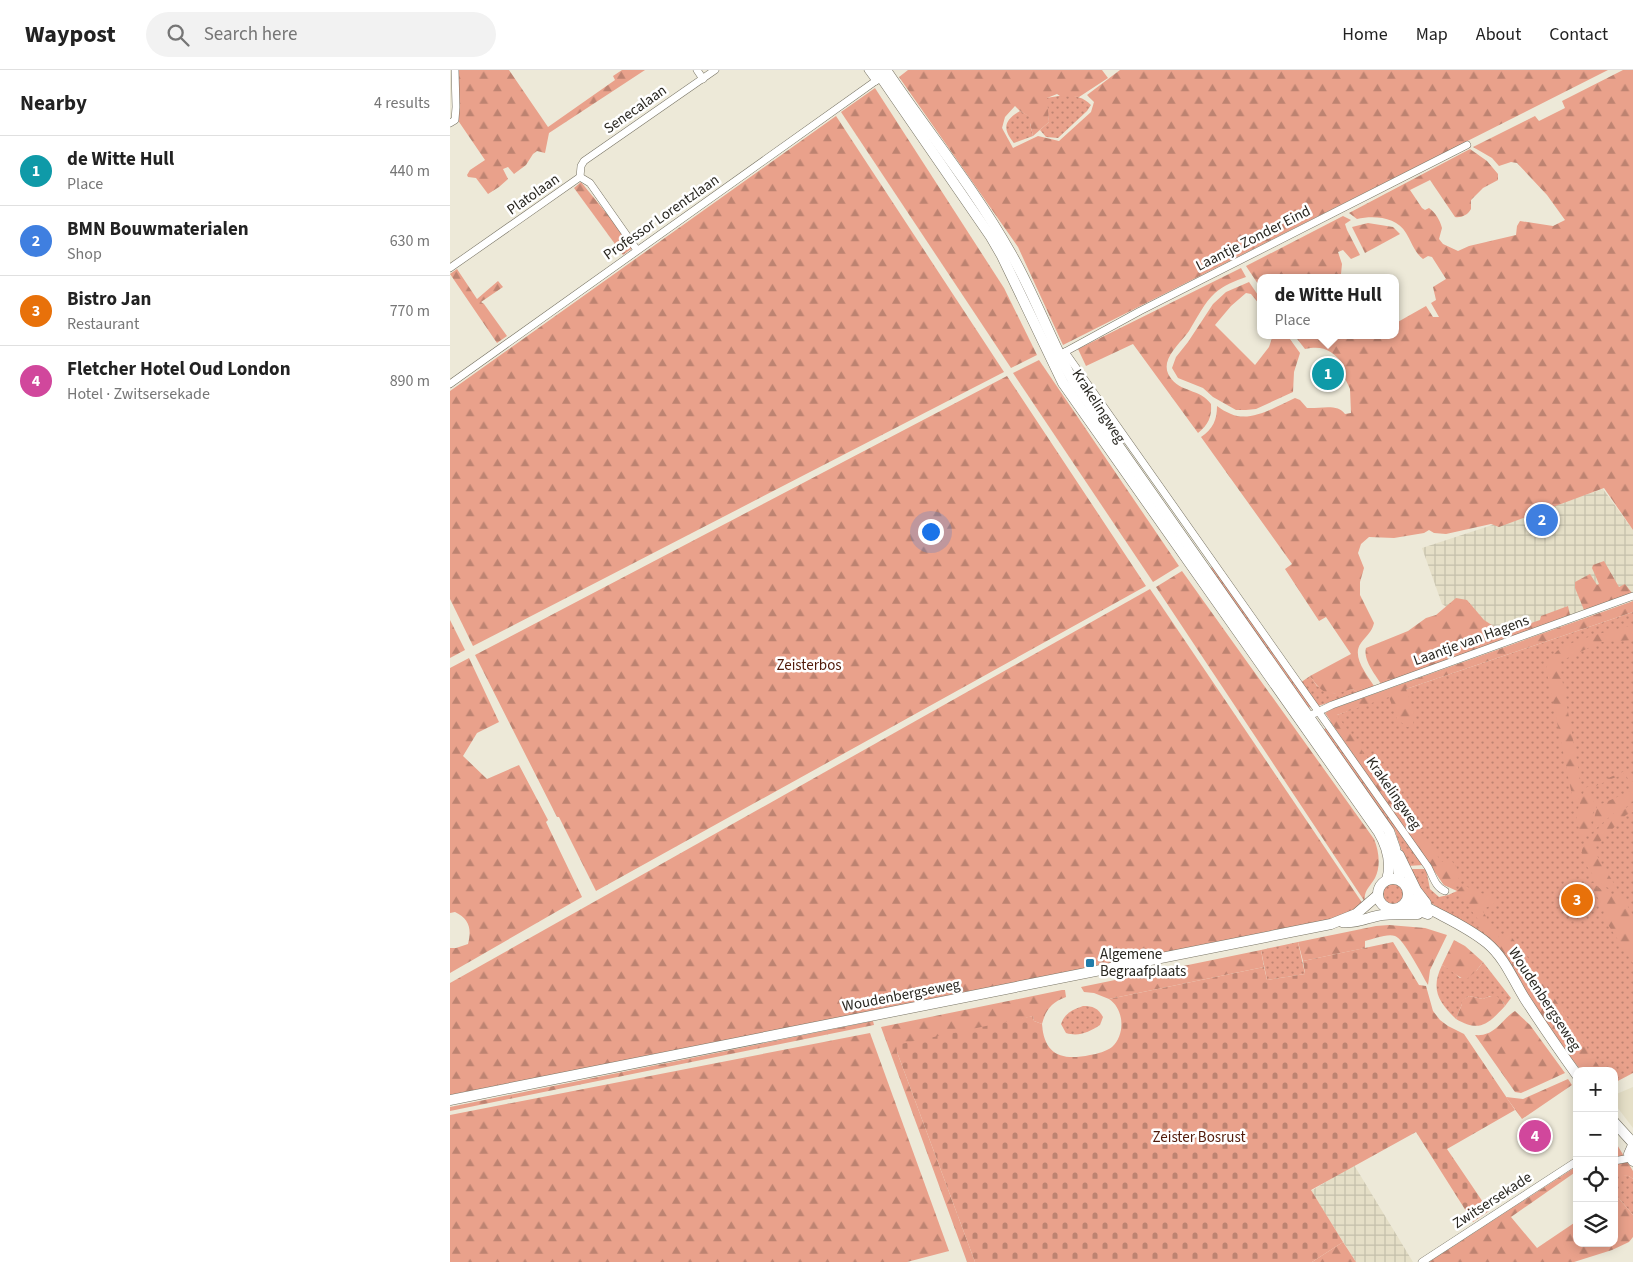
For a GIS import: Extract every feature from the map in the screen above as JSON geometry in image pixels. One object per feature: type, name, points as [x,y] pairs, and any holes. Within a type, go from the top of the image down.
[{"type":"main road","name":"Krakelingweg","points":[[881,74],[1002,238],[1021,272],[1058,354],[1073,381],[1305,718],[1389,832],[1395,848],[1400,880]]},
{"type":"main road","name":"Krakelingweg","points":[[1305,718],[1384,841],[1389,868],[1388,880]]},
{"type":"main road","points":[[1395,848],[1403,861],[1409,878],[1428,911]]},
{"type":"main road","points":[[1388,880],[1400,880],[1408,889],[1406,900],[1395,909],[1385,906],[1381,903],[1378,895],[1383,883],[1388,880]]},
{"type":"main road","name":"Woudenbergseweg","points":[[1356,914],[1378,895]]},
{"type":"main road","points":[[1406,900],[1428,911]]},
{"type":"main road","name":"Woudenbergseweg","points":[[450,1100],[1338,922],[1356,914],[1385,906]]},
{"type":"main road","points":[[1338,922],[1352,924],[1380,915],[1408,913],[1416,915],[1428,911]]},
{"type":"main road","name":"Woudenbergseweg","points":[[1428,911],[1463,931],[1493,955],[1512,978],[1573,1069]]},
{"type":"main road","points":[[1618,1127],[1633,1144],[1630,1150],[1632,1160]]},
{"type":"street","points":[[450,123],[455,120],[455,70]]},
{"type":"street","points":[[696,70],[703,78]]},
{"type":"street","name":"Senecalaan","points":[[580,177],[581,166],[584,161],[715,70]]},
{"type":"street","name":"Krakelingweg","points":[[868,70],[881,74]]},
{"type":"street","name":"Professor Lorentzlaan","points":[[450,384],[881,74]]},
{"type":"street","name":"Laantje Zonder Eind","points":[[1058,354],[1467,145]]},
{"type":"street","name":"Platolaan","points":[[450,268],[580,177],[590,183],[637,250]]},
{"type":"street","name":"Krakelingweg","points":[[1058,354],[1318,710],[1428,867],[1436,884],[1445,891]]},
{"type":"street","name":"Laantje van Hagens","points":[[1318,710],[1633,596]]},
{"type":"street","points":[[1305,718],[1318,710]]},
{"type":"street","points":[[1618,1162],[1632,1160]]},
{"type":"street","name":"Zwitsersekade","points":[[1422,1262],[1573,1163]]},
{"type":"shaded area","points":[[1603,489],[1633,530],[1633,593],[1497,641],[1442,604],[1422,548]]},
{"type":"shaded area","points":[[1633,1087],[1633,1128],[1618,1108],[1618,1093]]},
{"type":"shaded area","points":[[1354,1165],[1413,1262],[1356,1262],[1311,1191]]},
{"type":"green space","points":[[457,70],[509,70],[548,127],[615,80],[613,76],[622,70],[645,70],[549,133],[545,153],[537,151],[526,165],[514,174],[508,167],[503,169],[508,179],[488,194],[476,178],[468,177],[467,175],[470,170],[485,160],[457,119]]},
{"type":"green space","points":[[908,70],[1102,70],[1108,78],[1079,97],[1060,96],[1057,94],[1047,98],[1049,122],[1033,136],[1030,117],[1015,106],[1005,117],[1002,128],[1013,148],[1038,136],[1059,141],[1091,112],[1094,102],[1087,95],[1120,70],[1608,70],[1063,345],[1018,247],[899,77]]},
{"type":"green space","points":[[1623,70],[1633,70],[1633,530],[1604,488],[1499,527],[1491,524],[1446,534],[1434,533],[1429,530],[1424,533],[1394,538],[1369,537],[1361,544],[1358,553],[1364,568],[1360,582],[1360,595],[1374,623],[1358,648],[1358,654],[1364,671],[1374,686],[1358,693],[1353,689],[1335,694],[1326,693],[1310,676],[1351,654],[1326,617],[1319,621],[1285,569],[1292,564],[1201,437],[1214,424],[1217,406],[1231,414],[1247,416],[1272,409],[1295,398],[1300,400],[1307,408],[1333,408],[1345,414],[1351,413],[1350,389],[1342,372],[1344,365],[1331,352],[1322,348],[1305,349],[1297,339],[1399,339],[1399,321],[1426,306],[1433,317],[1439,317],[1431,303],[1436,300],[1433,287],[1446,279],[1432,257],[1428,256],[1423,259],[1415,250],[1402,228],[1391,220],[1378,217],[1357,219],[1349,213],[1470,149],[1487,161],[1498,174],[1498,180],[1483,188],[1471,200],[1471,209],[1466,214],[1455,217],[1430,180],[1410,190],[1422,208],[1425,210],[1429,208],[1437,216],[1442,228],[1439,239],[1443,244],[1458,251],[1469,246],[1516,235],[1517,226],[1520,221],[1553,226],[1565,220],[1547,195],[1517,163],[1511,162],[1499,166],[1492,158],[1473,147],[1535,116],[1539,121],[1565,108],[1562,101]]},
{"type":"green space","points":[[875,88],[1004,288],[1037,355],[1011,368],[841,112]]},
{"type":"green space","points":[[1065,95],[1079,97],[1091,105],[1058,138],[1046,137],[1040,130],[1049,122],[1046,98]]},
{"type":"green space","points":[[1020,111],[1031,117],[1030,123],[1033,136],[1014,143],[1006,129],[1006,125]]},
{"type":"green space","points":[[836,116],[1004,372],[473,646],[450,599],[450,391]]},
{"type":"green space","points":[[581,182],[634,247],[623,255],[574,188]]},
{"type":"green space","points":[[1343,216],[1351,220],[1345,224],[1360,255],[1351,259],[1343,250],[1338,252],[1342,264],[1341,274],[1257,274],[1257,282],[1246,266]]},
{"type":"green space","points":[[1368,223],[1393,227],[1400,234],[1365,253],[1352,227]]},
{"type":"green space","points":[[1241,268],[1246,277],[1226,285],[1211,297],[1189,331],[1173,350],[1167,363],[1167,372],[1174,382],[1202,396],[1211,404],[1209,420],[1198,433],[1133,344],[1086,366],[1078,349]]},
{"type":"green space","points":[[457,269],[477,299],[498,281],[503,287],[481,302],[507,336],[497,343],[450,274]]},
{"type":"green space","points":[[1249,282],[1257,294],[1257,301],[1251,294],[1246,293],[1231,306],[1215,325],[1255,365],[1269,347],[1272,339],[1290,339],[1300,353],[1294,372],[1293,392],[1256,409],[1236,410],[1213,397],[1203,388],[1178,378],[1172,368],[1176,357],[1213,304],[1226,292]]},
{"type":"green space","points":[[1039,360],[1179,566],[1153,582],[1013,373]]},
{"type":"green space","name":"Zeisterbos","points":[[1007,376],[1146,586],[596,891],[475,655]]},
{"type":"green space","points":[[1604,561],[1619,587],[1625,584],[1632,593],[1584,610],[1575,588],[1575,582],[1590,574],[1597,585],[1599,584],[1592,568],[1593,565]]},
{"type":"green space","points":[[1213,567],[1312,708],[1308,707],[1207,569]]},
{"type":"green space","points":[[1182,571],[1374,839],[1379,864],[1375,878],[1366,892],[1365,902],[1156,587]]},
{"type":"green space","points":[[1150,589],[1363,904],[1348,914],[1334,920],[450,1095],[450,983]]},
{"type":"green space","points":[[1456,598],[1467,600],[1484,620],[1498,629],[1504,639],[1381,684],[1368,662],[1366,648],[1408,631],[1426,618],[1436,615]]},
{"type":"green space","points":[[1633,601],[1633,612],[1406,689],[1414,712],[1413,726],[1407,727],[1397,719],[1389,697],[1337,715],[1411,820],[1421,822],[1426,829],[1420,833],[1442,862],[1449,858],[1456,866],[1460,876],[1450,887],[1444,885],[1325,713]]},
{"type":"green space","points":[[1568,606],[1570,615],[1511,637],[1508,631],[1540,620],[1541,616]]},
{"type":"green space","points":[[1633,612],[1633,1073],[1618,1081],[1618,1067],[1579,1067],[1481,932],[1426,899],[1416,885],[1409,869],[1426,869],[1430,889],[1439,897],[1457,891],[1444,885],[1330,721],[1337,715],[1406,689]]},
{"type":"green space","points":[[450,620],[465,650],[450,658]]},
{"type":"green space","points":[[1633,625],[1633,640],[1601,642],[1559,662],[1582,789],[1575,810],[1546,668],[1555,653],[1565,646],[1594,635]]},
{"type":"green space","points":[[469,658],[499,722],[477,733],[463,756],[487,779],[519,765],[548,820],[546,822],[582,897],[450,973],[450,948],[468,944],[470,933],[464,918],[455,912],[450,913],[450,668]]},
{"type":"green space","points":[[1310,676],[1317,686],[1333,694],[1353,689],[1358,693],[1318,706],[1300,683]]},
{"type":"green space","points":[[1327,727],[1424,865],[1407,866],[1395,831],[1359,780],[1321,732]]},
{"type":"green space","points":[[1627,770],[1633,782],[1633,790],[1625,773],[1589,789],[1595,805],[1588,833],[1585,838],[1581,837],[1576,815],[1585,788]]},
{"type":"green space","points":[[1633,790],[1633,800],[1622,806],[1591,833],[1597,806]]},
{"type":"green space","points":[[1633,803],[1633,812],[1626,815],[1593,849],[1618,890],[1614,890],[1604,886],[1595,878],[1585,863],[1582,850],[1613,818]]},
{"type":"green space","points":[[1593,883],[1609,893],[1621,895],[1633,915],[1633,963],[1603,917],[1604,911],[1591,884]]},
{"type":"green space","points":[[1393,884],[1400,887],[1403,894],[1400,901],[1393,904],[1386,901],[1383,894],[1386,887]]},
{"type":"green space","points":[[1463,885],[1480,893],[1490,893],[1494,896],[1495,903],[1482,910],[1500,939],[1509,934],[1528,958],[1599,1067],[1578,1067],[1567,1054],[1488,939],[1490,936],[1457,891]]},
{"type":"green space","points":[[1389,925],[1425,928],[1447,935],[1430,970],[1428,985],[1403,944],[1392,935],[1365,941],[1365,948],[1303,961],[1298,942]]},
{"type":"green space","points":[[1454,940],[1465,946],[1483,962],[1467,979],[1458,976],[1442,965]]},
{"type":"green space","points":[[1298,942],[1305,974],[1267,980],[1261,950]]},
{"type":"green space","name":"Zeister Bosrust","points":[[1393,942],[1419,985],[1426,986],[1433,1011],[1448,1026],[1464,1034],[1515,1110],[1447,1149],[1489,1211],[1473,1222],[1416,1132],[1311,1190],[1343,1242],[1312,1262],[975,1262],[896,1045],[1033,1016],[1034,1021],[1042,1024],[1046,1043],[1056,1053],[1071,1057],[1093,1055],[1112,1047],[1120,1035],[1120,1015],[1114,1003],[1109,999],[1264,967],[1267,980],[1305,974],[1303,961]]},
{"type":"green space","points":[[1261,950],[1264,967],[1109,999],[1094,993],[1084,992],[1081,987]]},
{"type":"green space","points":[[1483,962],[1511,998],[1505,1006],[1503,1002],[1490,996],[1483,999],[1469,996],[1462,1001],[1456,1019],[1445,1007],[1438,995],[1438,974],[1442,965],[1460,978],[1477,970]]},
{"type":"green space","points":[[1065,990],[1066,997],[1050,1007],[1045,1014],[1042,1024],[1034,1021],[1033,1016],[897,1052],[975,1262],[967,1262],[881,1027]]},
{"type":"green space","points":[[1469,996],[1483,999],[1496,996],[1505,1006],[1488,1022],[1478,1026],[1471,1025],[1456,1019],[1462,1004],[1461,1001]]},
{"type":"green space","points":[[1083,1006],[1092,1007],[1099,1011],[1103,1017],[1100,1025],[1084,1033],[1066,1033],[1061,1024],[1065,1017]]},
{"type":"green space","points":[[1515,1011],[1530,1025],[1565,1073],[1521,1093],[1515,1092],[1475,1035],[1482,1035],[1493,1031]]},
{"type":"green space","points":[[873,1021],[874,1025],[450,1111],[450,1107]]},
{"type":"green space","points":[[870,1033],[949,1251],[907,1262],[450,1262],[450,1115]]},
{"type":"green space","points":[[1568,1079],[1572,1085],[1522,1119],[1506,1097],[1523,1099]]},
{"type":"green space","points":[[1618,1146],[1633,1171],[1633,1179],[1629,1176],[1618,1175]]},
{"type":"green space","points":[[1573,1169],[1573,1174],[1511,1217],[1537,1248],[1573,1224],[1573,1247],[1618,1247],[1618,1197],[1633,1215],[1633,1237],[1629,1242],[1612,1250],[1574,1262],[1429,1262]]},
{"type":"green space","points":[[1618,1174],[1629,1176],[1633,1179],[1633,1215],[1618,1197]]},
{"type":"green space","points":[[1343,1242],[1356,1262],[1312,1262]]},
{"type":"place","name":"de Witte Hull","points":[[1328,374]]},
{"type":"place","name":"BMN Bouwmaterialen","points":[[1542,520]]},
{"type":"place","name":"Bistro Jan","points":[[1577,900]]},
{"type":"place","name":"Algemene Begraafplaats","points":[[1090,963]]},
{"type":"place","name":"Fletcher Hotel Oud London","points":[[1535,1136]]}]
